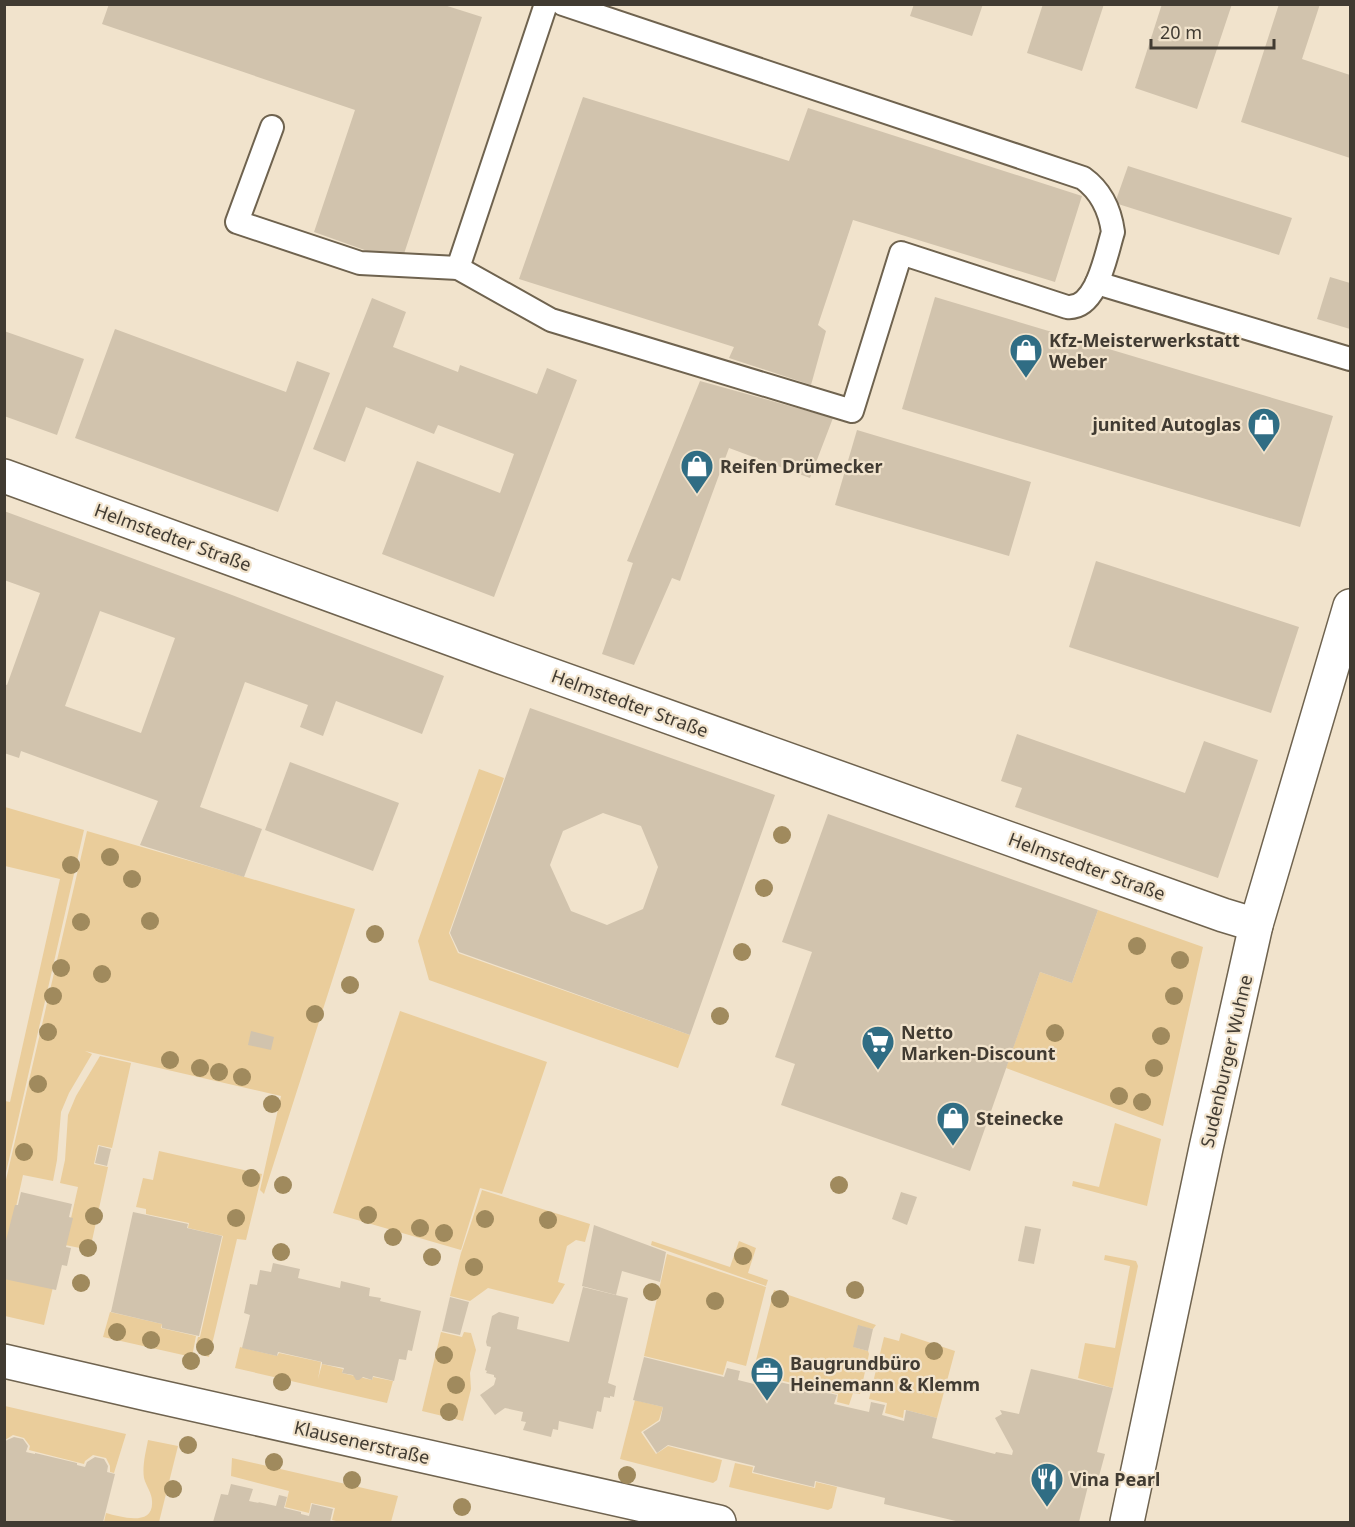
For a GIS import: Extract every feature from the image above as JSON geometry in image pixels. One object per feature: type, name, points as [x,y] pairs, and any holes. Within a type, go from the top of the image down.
[{"type":"street","name":"Helmstedter Straße","points":[[4,476],[524,665],[1256,925]]},
{"type":"street","name":"Sudenburger Wuhne","points":[[1127,1522],[1256,925],[1350,606]]},
{"type":"street","name":"Klausenerstraße","points":[[4,1361],[719,1522]]},
{"type":"lane","points":[[458,268],[546,4]]},
{"type":"lane","points":[[272,127],[237,222],[360,263],[458,268],[551,320],[852,411],[901,253],[1067,307],[1075,307],[1084,302],[1092,293],[1113,232],[1106,206],[1091,184],[1083,178],[563,4]]},
{"type":"lane","points":[[1097,283],[1350,359]]},
{"type":"shaded area","points":[[479,769],[504,778],[449,933],[458,953],[690,1035],[678,1068],[429,980],[418,941]]},
{"type":"shaded area","points":[[5,807],[84,830],[5,1177],[5,1101],[10,1102],[60,879],[5,866]]},
{"type":"shaded area","points":[[87,831],[355,909],[264,1194],[260,1190],[281,1096],[85,1051],[92,1054],[69,1093],[61,1112],[53,1181],[23,1175],[5,1257],[5,1184]]},
{"type":"shaded area","points":[[1098,910],[1203,947],[1163,1126],[1006,1068],[1040,972],[1072,983]]},
{"type":"shaded area","points":[[400,1011],[547,1062],[502,1194],[480,1188],[461,1250],[333,1213]]},
{"type":"shaded area","points":[[100,1056],[131,1063],[112,1148],[98,1145],[94,1164],[108,1167],[90,1250],[65,1245],[78,1187],[60,1183],[65,1160],[68,1115],[76,1096]]},
{"type":"shaded area","points":[[1115,1123],[1161,1139],[1147,1206],[1072,1186],[1073,1181],[1099,1187]]},
{"type":"shaded area","points":[[159,1151],[262,1174],[246,1240],[237,1239],[209,1357],[201,1355],[203,1347],[196,1345],[200,1337],[223,1236],[188,1228],[189,1223],[146,1214],[146,1209],[136,1207],[143,1178],[153,1180]]},
{"type":"shaded area","points":[[482,1190],[590,1224],[585,1242],[576,1240],[567,1246],[558,1282],[565,1284],[553,1304],[488,1288],[470,1301],[450,1296],[461,1253]]},
{"type":"shaded area","points":[[652,1241],[730,1267],[739,1241],[756,1248],[748,1273],[768,1280],[766,1286],[651,1245]]},
{"type":"shaded area","points":[[667,1254],[766,1287],[746,1366],[727,1361],[723,1375],[644,1356]]},
{"type":"shaded area","points":[[1105,1255],[1136,1261],[1138,1266],[1113,1388],[1078,1378],[1085,1343],[1115,1348],[1130,1266],[1104,1260]]},
{"type":"shaded area","points":[[5,1276],[53,1287],[44,1325],[5,1316]]},
{"type":"shaded area","points":[[774,1290],[876,1325],[873,1329],[858,1326],[854,1347],[868,1351],[869,1354],[860,1394],[853,1393],[849,1405],[837,1402],[838,1394],[775,1379],[772,1386],[759,1382],[762,1370],[754,1368]]},
{"type":"shaded area","points":[[110,1312],[162,1324],[161,1328],[196,1336],[192,1357],[103,1337]]},
{"type":"shaded area","points":[[441,1332],[462,1337],[464,1332],[471,1333],[476,1350],[470,1373],[471,1389],[463,1421],[422,1411]]},
{"type":"shaded area","points":[[901,1333],[955,1351],[937,1418],[906,1410],[904,1410],[903,1418],[885,1413],[887,1403],[869,1399],[884,1337],[899,1341]]},
{"type":"shaded area","points":[[240,1347],[277,1356],[279,1353],[321,1362],[318,1379],[322,1364],[343,1369],[342,1373],[372,1380],[373,1377],[393,1381],[387,1403],[235,1368]]},
{"type":"shaded area","points":[[635,1400],[663,1407],[659,1420],[641,1432],[656,1454],[668,1446],[722,1460],[717,1480],[713,1483],[620,1459]]},
{"type":"shaded area","points":[[5,1406],[126,1434],[114,1473],[110,1472],[106,1458],[93,1455],[84,1464],[29,1450],[30,1446],[24,1438],[13,1435],[5,1440]]},
{"type":"shaded area","points":[[148,1440],[178,1446],[159,1522],[104,1522],[106,1513],[135,1518],[148,1514],[151,1509],[152,1498],[144,1473]]},
{"type":"shaded area","points":[[232,1458],[398,1496],[391,1522],[340,1522],[332,1520],[335,1508],[311,1503],[309,1513],[285,1507],[289,1491],[231,1476]]},
{"type":"shaded area","points":[[735,1463],[753,1467],[752,1473],[815,1488],[816,1482],[837,1487],[832,1508],[828,1510],[729,1487]]},
{"type":"building","points":[[109,4],[441,4],[482,17],[401,263],[314,232],[355,110],[102,24]]},
{"type":"building","points":[[914,4],[983,4],[972,36],[910,16]]},
{"type":"building","points":[[1043,4],[1104,4],[1082,71],[1027,53]]},
{"type":"building","points":[[1162,4],[1232,4],[1197,109],[1135,88]]},
{"type":"building","points":[[1279,4],[1320,4],[1302,59],[1350,75],[1350,158],[1241,122]]},
{"type":"building","points":[[583,97],[789,161],[808,108],[1082,196],[1055,282],[853,220],[818,325],[826,331],[811,385],[729,358],[734,347],[519,279]]},
{"type":"building","points":[[1128,166],[1292,218],[1279,255],[1115,203]]},
{"type":"building","points":[[1330,277],[1350,283],[1350,329],[1317,319]]},
{"type":"building","points":[[935,297],[1333,416],[1300,527],[902,409]]},
{"type":"building","points":[[372,298],[406,312],[393,347],[458,372],[460,365],[537,394],[547,368],[577,380],[494,597],[382,554],[417,461],[500,493],[514,454],[438,425],[434,434],[366,407],[345,462],[313,449]]},
{"type":"building","points":[[115,329],[286,392],[297,361],[330,373],[278,512],[75,438]]},
{"type":"building","points":[[4,331],[84,359],[57,435],[4,416]]},
{"type":"building","points":[[700,381],[833,418],[810,478],[729,448],[680,581],[672,578],[634,665],[602,654],[633,563],[627,561]]},
{"type":"building","points":[[857,430],[1031,482],[1009,556],[835,505]]},
{"type":"building","points":[[4,511],[444,676],[422,734],[336,701],[323,736],[300,727],[308,705],[245,682],[200,807],[262,829],[244,877],[140,845],[158,801],[21,751],[19,758],[4,753],[4,684],[7,685],[40,593],[4,580]],"holes":[[[100,611],[175,638],[141,733],[65,706]]]},
{"type":"building","points":[[1096,561],[1299,627],[1271,713],[1069,647]]},
{"type":"building","points":[[530,708],[775,795],[690,1035],[459,952],[450,933]],"holes":[[[603,813],[641,826],[658,867],[643,909],[607,925],[571,911],[550,865],[563,831]]]},
{"type":"building","points":[[1017,734],[1185,793],[1204,741],[1258,760],[1218,878],[1015,807],[1022,788],[1001,781]]},
{"type":"building","points":[[290,762],[399,803],[373,871],[265,830]]},
{"type":"building","points":[[828,814],[1098,910],[1072,983],[1040,972],[970,1171],[781,1105],[795,1064],[775,1057],[812,952],[782,942]]},
{"type":"building","points":[[251,1031],[274,1037],[271,1050],[248,1045]]},
{"type":"building","points":[[99,1146],[111,1149],[107,1166],[95,1163]]},
{"type":"building","points":[[21,1192],[72,1204],[69,1217],[73,1218],[66,1247],[71,1248],[67,1266],[62,1265],[56,1290],[4,1279],[4,1248],[15,1205],[18,1205]]},
{"type":"building","points":[[901,1192],[917,1197],[907,1225],[892,1219]]},
{"type":"building","points":[[133,1212],[188,1224],[187,1228],[222,1236],[199,1336],[162,1328],[162,1324],[111,1312]]},
{"type":"building","points":[[594,1225],[666,1252],[660,1282],[622,1271],[616,1295],[582,1286]]},
{"type":"building","points":[[1025,1226],[1041,1229],[1034,1264],[1018,1261]]},
{"type":"building","points":[[273,1263],[300,1269],[298,1278],[340,1288],[341,1281],[370,1288],[369,1296],[381,1298],[380,1301],[421,1311],[412,1351],[408,1350],[406,1360],[399,1359],[394,1381],[373,1376],[372,1380],[363,1377],[356,1380],[353,1375],[342,1373],[344,1368],[278,1352],[277,1356],[242,1348],[250,1315],[244,1313],[250,1284],[257,1285],[260,1270],[271,1272]]},
{"type":"building","points":[[583,1287],[628,1298],[608,1383],[616,1386],[614,1397],[604,1397],[601,1412],[597,1411],[593,1429],[559,1421],[558,1430],[553,1429],[551,1437],[523,1430],[526,1422],[521,1421],[523,1412],[505,1408],[495,1415],[480,1395],[494,1385],[496,1378],[486,1373],[485,1370],[491,1347],[487,1346],[486,1342],[492,1316],[499,1312],[519,1317],[517,1329],[569,1342]]},
{"type":"building","points":[[450,1297],[469,1302],[460,1335],[442,1331]]},
{"type":"building","points":[[858,1325],[873,1329],[868,1351],[853,1347]]},
{"type":"building","points":[[644,1357],[724,1377],[727,1368],[740,1371],[738,1380],[774,1389],[775,1381],[837,1395],[834,1404],[869,1412],[871,1402],[885,1405],[882,1415],[904,1421],[906,1410],[937,1418],[932,1438],[995,1454],[996,1452],[1012,1455],[1013,1451],[995,1418],[1002,1414],[1000,1410],[1019,1414],[1031,1369],[1113,1388],[1097,1452],[1105,1454],[1098,1480],[1090,1478],[1079,1522],[960,1522],[884,1504],[885,1498],[815,1481],[814,1487],[753,1472],[755,1466],[668,1445],[657,1453],[643,1432],[660,1421],[663,1407],[633,1400]]},
{"type":"building","points":[[14,1437],[23,1439],[28,1446],[26,1452],[77,1463],[85,1467],[87,1462],[95,1457],[104,1459],[108,1466],[107,1472],[115,1474],[103,1522],[4,1522],[4,1445],[5,1441]]},
{"type":"building","points":[[231,1484],[253,1489],[249,1501],[276,1506],[279,1495],[287,1497],[284,1508],[309,1516],[312,1504],[333,1509],[330,1522],[213,1522],[221,1494],[228,1495]]},
{"type":"place","name":"Kfz-Meisterwerkstatt Weber","points":[[1026,379]]},
{"type":"place","name":"junited Autoglas","points":[[1264,453]]},
{"type":"place","name":"Reifen Drümecker","points":[[697,495]]},
{"type":"place","name":"Netto Marken-Discount","points":[[878,1071]]},
{"type":"place","name":"Steinecke","points":[[953,1147]]},
{"type":"place","name":"Baugrundbüro Heinemann & Klemm","points":[[767,1402]]},
{"type":"place","name":"Vina Pearl","points":[[1047,1508]]}]
